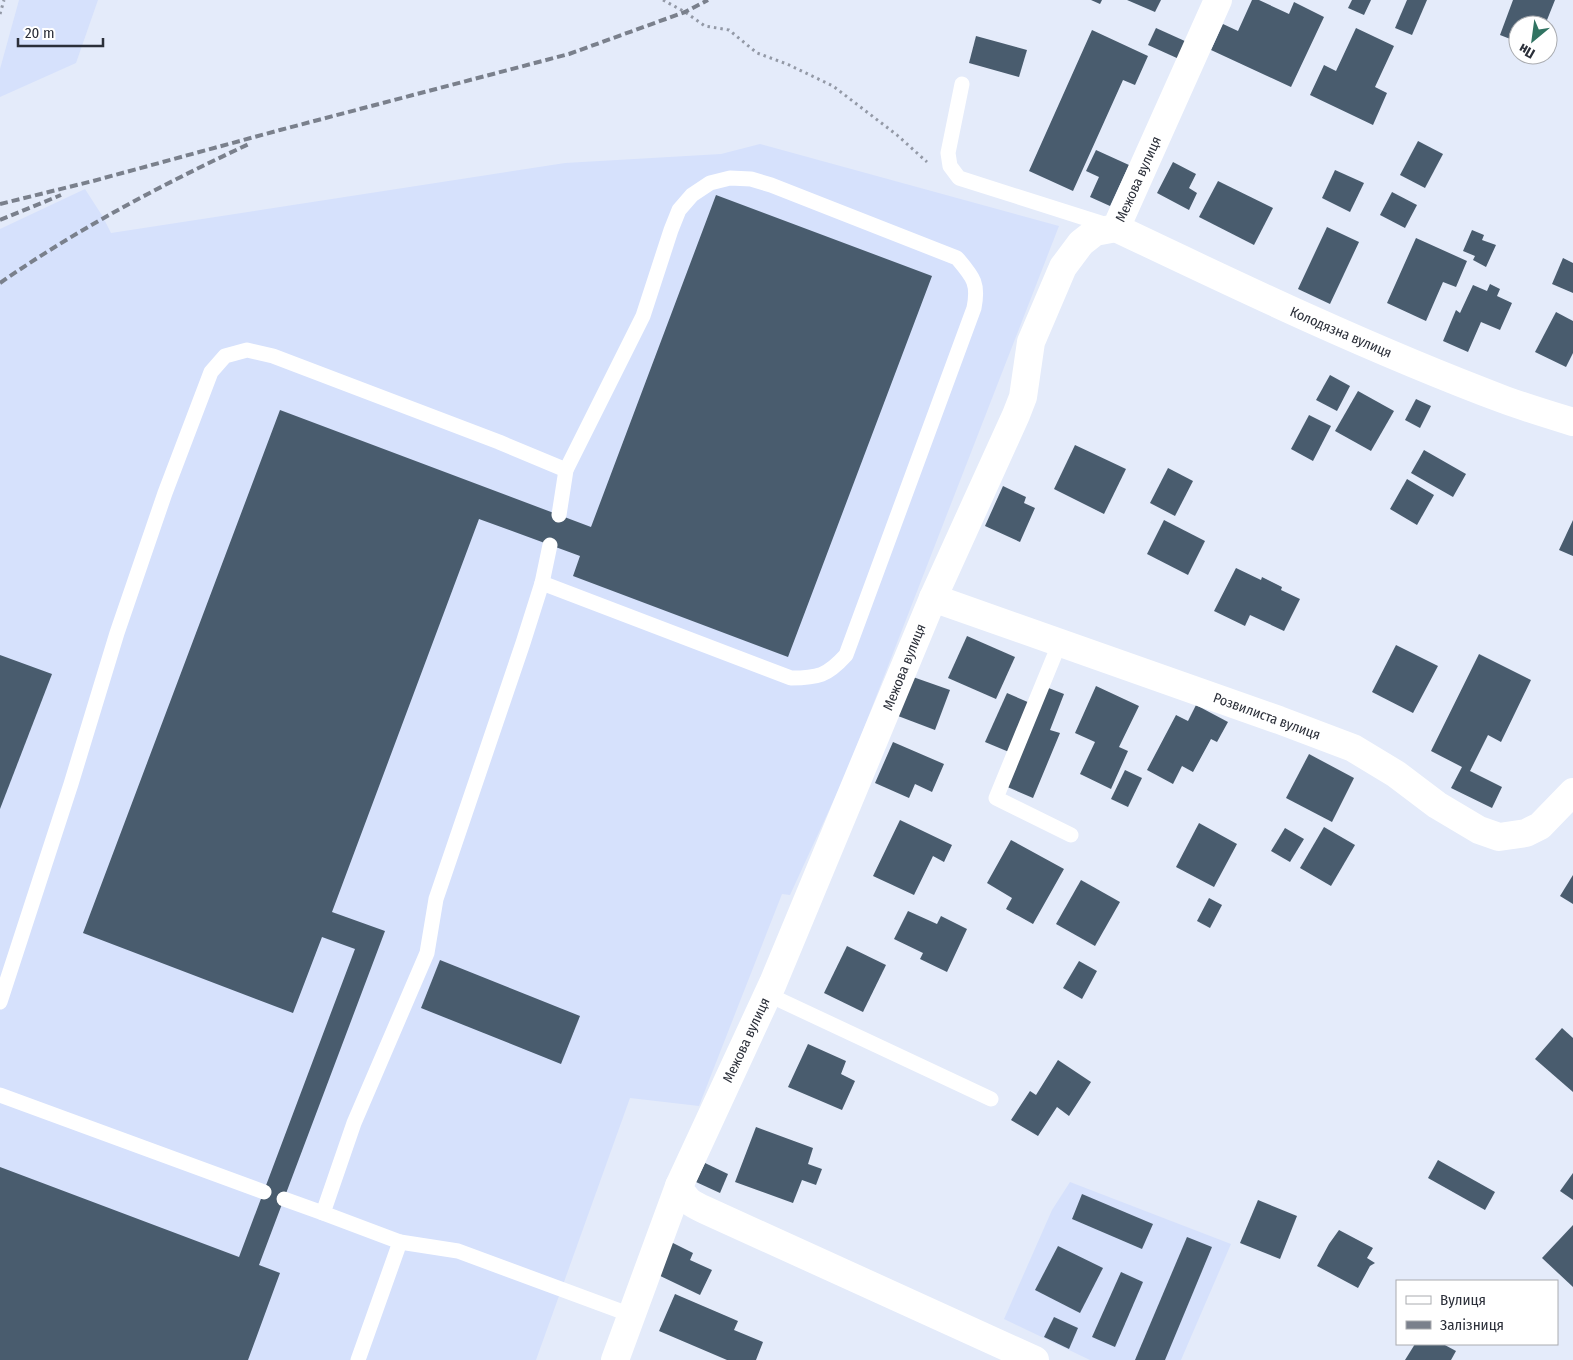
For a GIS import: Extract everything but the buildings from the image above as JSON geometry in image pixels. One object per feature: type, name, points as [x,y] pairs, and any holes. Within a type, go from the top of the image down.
[{"type":"street","name":"Межова вулиця","points":[[615,1360],[679,1186],[767,994],[933,598],[1016,415],[1023,397],[1031,342],[1063,267],[1081,243],[1096,232],[1116,228],[1218,0]]},
{"type":"street","name":"Колодязна вулиця","points":[[1116,228],[1280,306],[1387,352],[1506,400],[1573,422]]},
{"type":"street","name":"Розвилиста вулиця","points":[[933,598],[1354,748],[1396,774],[1437,805],[1479,830],[1499,837],[1526,833],[1540,826],[1573,792]]},
{"type":"street","points":[[679,1186],[687,1201],[705,1210],[1035,1360]]},
{"type":"lane","points":[[962,84],[948,152],[950,166],[959,178],[1116,228]]},
{"type":"lane","points":[[542,583],[791,678],[815,678],[834,668],[846,655],[974,308],[977,292],[971,275],[957,258],[771,185],[751,178],[730,178],[710,183],[692,195],[679,210],[670,230],[643,316],[566,470],[560,515]]},
{"type":"lane","points":[[0,1002],[68,793],[117,633],[162,502],[211,372],[225,356],[247,350],[273,356],[490,438],[566,470]]},
{"type":"lane","points":[[323,1213],[354,1123],[427,953],[436,899],[542,583],[550,545]]},
{"type":"lane","points":[[1060,642],[996,798],[1072,836]]},
{"type":"lane","points":[[767,994],[991,1099]]},
{"type":"lane","points":[[0,1095],[264,1192]]},
{"type":"lane","points":[[284,1199],[400,1242],[458,1251],[631,1315]]},
{"type":"lane","points":[[358,1360],[400,1242]]},
{"type":"path","points":[[0,14],[4,0]]},
{"type":"path","points":[[664,0],[705,26],[729,30],[757,53],[788,64],[833,86],[897,135],[931,165]]},
{"type":"shaded area","points":[[19,0],[98,0],[76,63],[0,97],[0,69]]},
{"type":"shaded area","points":[[760,144],[1059,226],[848,769],[790,895],[782,894],[699,1106],[630,1098],[536,1360],[0,1360],[0,229],[85,189],[111,233],[565,163],[721,154]]},
{"type":"shaded area","points":[[1070,1182],[1231,1244],[1181,1360],[1090,1360],[1004,1319],[1052,1210]]},
{"type":"railway","points":[[0,204],[569,54],[685,12],[708,0]]},
{"type":"railway","points":[[0,283],[91,225],[186,174],[251,143]]},
{"type":"railway","points":[[0,220],[61,195]]}]
